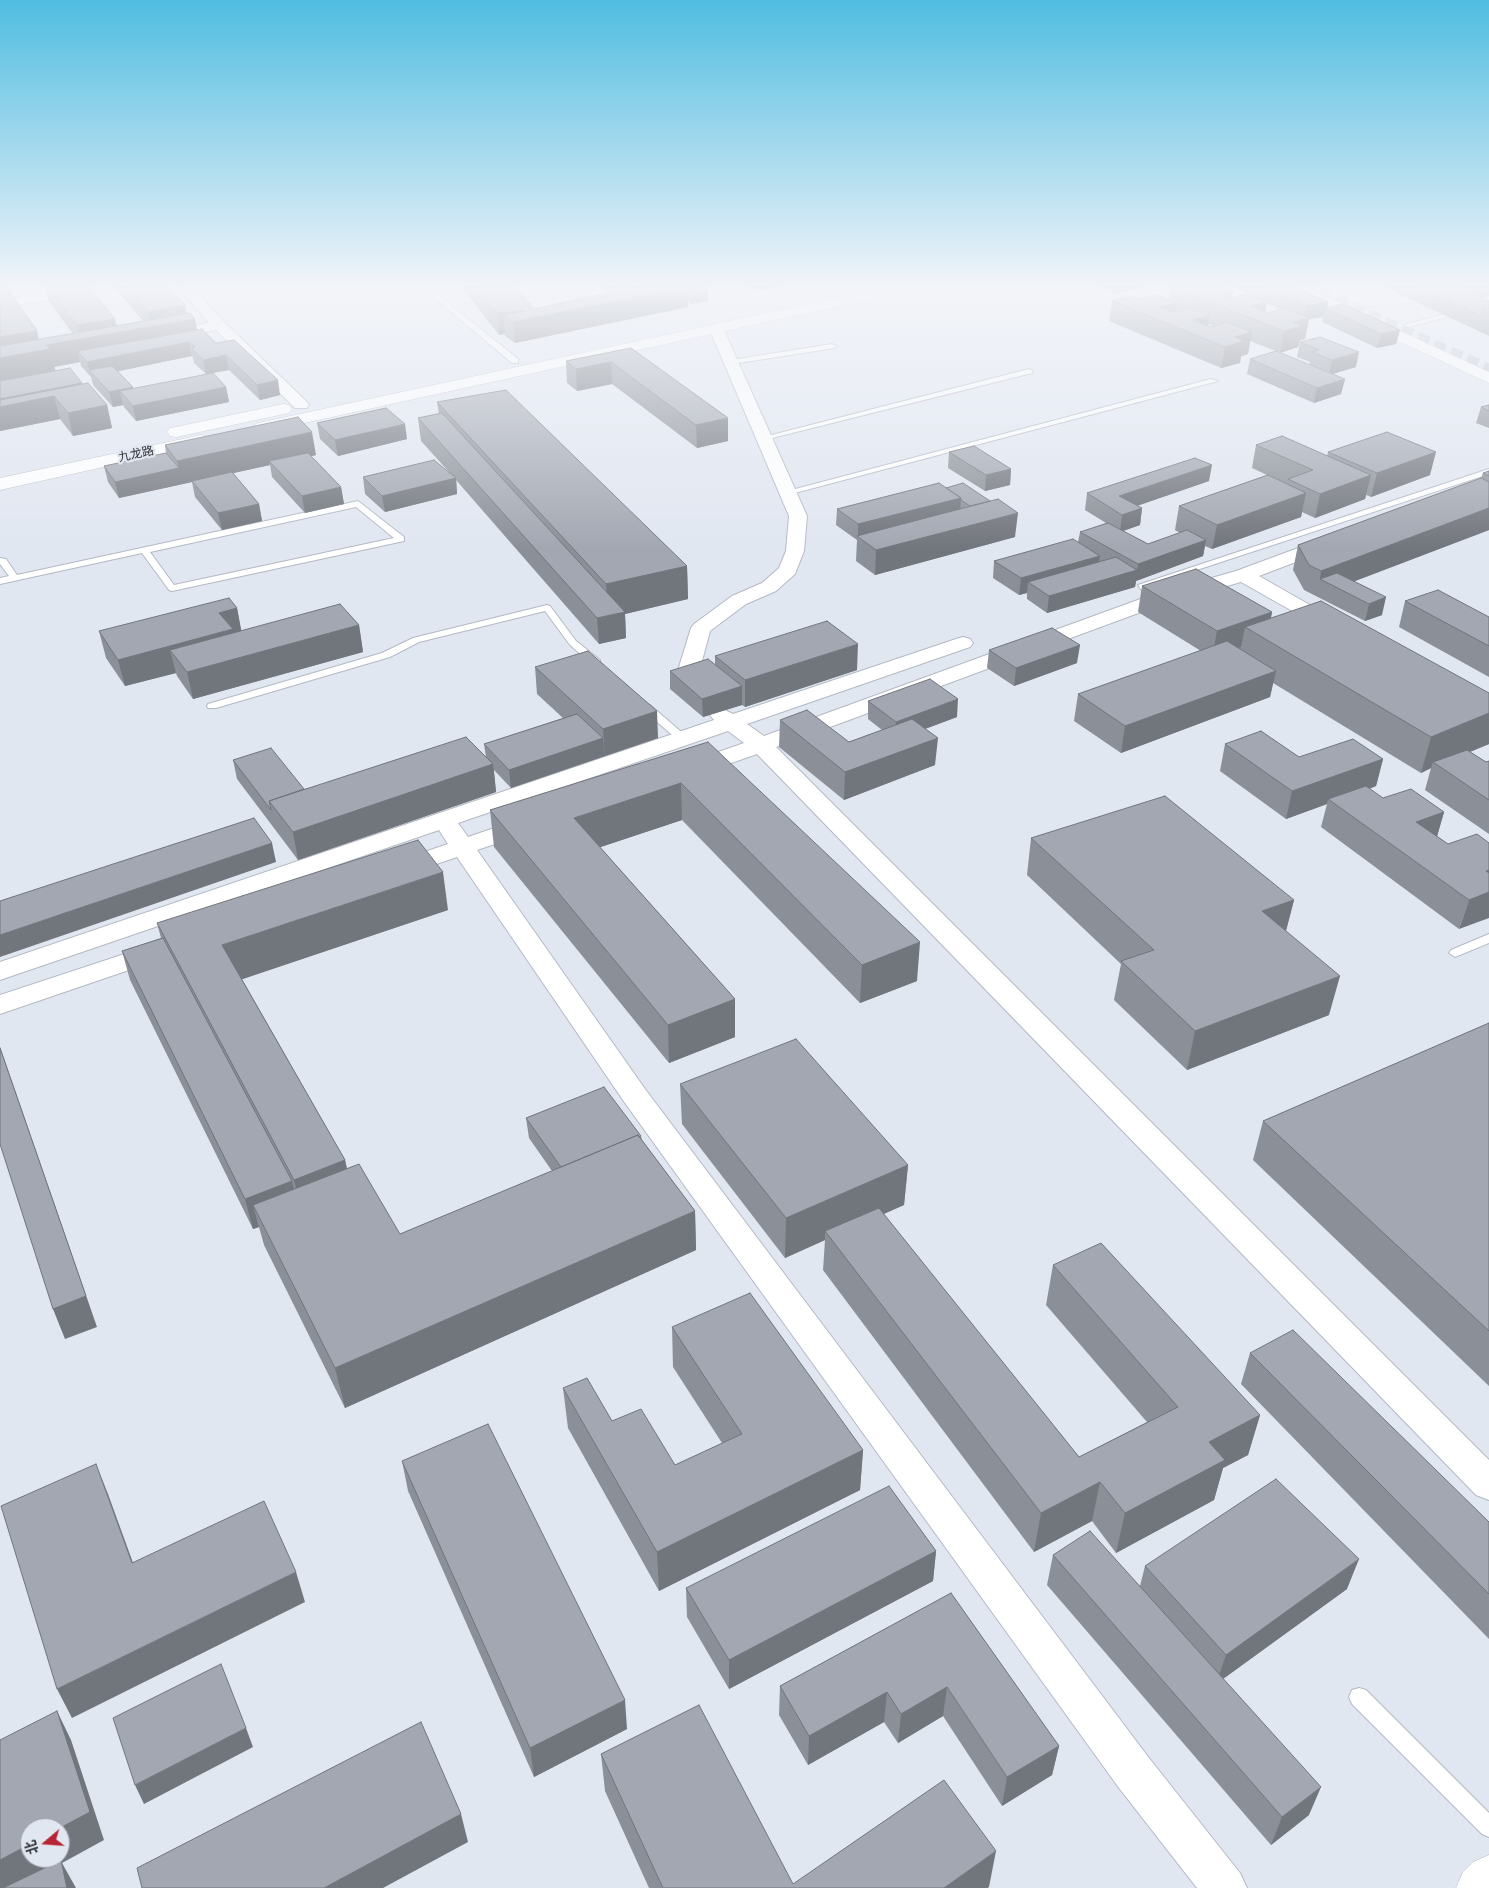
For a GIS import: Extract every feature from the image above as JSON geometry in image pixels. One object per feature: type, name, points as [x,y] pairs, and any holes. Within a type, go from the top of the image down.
[{"type":"main road","name":"九龙路","points":[[0,470],[456,373]]},
{"type":"main road","name":"九龙路","points":[[0,484],[509,373]]},
{"type":"main road","points":[[1479,1888],[1489,1878]]},
{"type":"street","points":[[268,373],[301,405]]},
{"type":"street","points":[[686,680],[701,628],[739,600],[769,587],[788,570],[795,552],[798,516],[737,373]]},
{"type":"street","points":[[668,777],[761,745],[1153,601],[1242,575],[1489,483]]},
{"type":"street","points":[[1242,575],[1344,632]]},
{"type":"street","points":[[0,971],[682,738],[725,719],[963,643]]},
{"type":"street","points":[[725,719],[761,745],[1489,1484]]},
{"type":"street","points":[[378,876],[546,818]]},
{"type":"street","points":[[444,820],[635,1096],[1134,1773],[1224,1888]]},
{"type":"street","points":[[0,1005],[179,944]]},
{"type":"lane","points":[[764,438],[1021,373]]},
{"type":"lane","points":[[788,492],[1214,382]]},
{"type":"lane","points":[[1153,601],[1143,585],[1489,471]]},
{"type":"lane","points":[[0,581],[15,578],[144,550],[358,504],[400,539],[172,588],[144,550]]},
{"type":"lane","points":[[0,561],[3,561],[15,578]]},
{"type":"lane","points":[[212,706],[386,655],[416,640],[547,608],[573,643],[602,668]]},
{"type":"lane","points":[[638,700],[682,738]]},
{"type":"lane","points":[[1455,953],[1489,938]]},
{"type":"lane","points":[[1359,1697],[1489,1827]]},
{"type":"building","points":[[43,373],[74,373],[82,383],[0,399],[0,381]]},
{"type":"building","points":[[92,373],[119,373],[133,387],[109,392]]},
{"type":"building","points":[[212,373],[226,387],[133,406],[120,391]]},
{"type":"building","points":[[245,373],[270,373],[278,380],[257,385]]},
{"type":"building","points":[[626,373],[666,373],[728,418],[696,425]]},
{"type":"building","points":[[1283,373],[1330,373],[1345,379],[1317,388]]},
{"type":"building","points":[[88,383],[107,405],[68,413],[54,396],[0,407],[0,400]]},
{"type":"building","points":[[506,390],[687,566],[606,584],[437,402]]},
{"type":"building","points":[[1489,405],[1489,411],[1481,407]]},
{"type":"building","points":[[386,408],[405,424],[335,440],[317,423]]},
{"type":"building","points":[[442,413],[625,612],[597,618],[418,418]]},
{"type":"building","points":[[298,417],[312,432],[177,461],[165,445]]},
{"type":"building","points":[[1387,432],[1436,452],[1377,473],[1328,452]]},
{"type":"building","points":[[1282,436],[1371,475],[1320,494],[1288,479],[1313,470],[1256,445]]},
{"type":"building","points":[[974,446],[1011,469],[986,475],[949,452]]},
{"type":"building","points":[[166,453],[179,468],[115,482],[104,466]]},
{"type":"building","points":[[308,453],[341,487],[302,496],[269,461]]},
{"type":"building","points":[[1195,458],[1212,465],[1119,496],[1142,508],[1122,515],[1087,493]]},
{"type":"building","points":[[434,460],[456,478],[382,496],[363,477]]},
{"type":"building","points":[[232,472],[259,504],[218,513],[192,481]]},
{"type":"building","points":[[1268,475],[1306,493],[1217,525],[1179,506]]},
{"type":"building","points":[[1481,478],[1489,482],[1489,508],[1321,571],[1309,565],[1298,545]]},
{"type":"building","points":[[939,483],[961,498],[858,524],[837,509]]},
{"type":"building","points":[[963,483],[990,501],[970,506],[946,488]]},
{"type":"building","points":[[998,499],[1018,513],[876,550],[857,536]]},
{"type":"building","points":[[1108,523],[1148,544],[1187,530],[1206,540],[1138,564],[1080,532]]},
{"type":"building","points":[[1073,539],[1100,556],[1021,578],[994,561]]},
{"type":"building","points":[[1116,557],[1137,570],[1049,596],[1028,582]]},
{"type":"building","points":[[1196,569],[1272,612],[1217,631],[1142,586]]},
{"type":"building","points":[[1337,573],[1386,597],[1369,604],[1320,579]]},
{"type":"building","points":[[1438,590],[1489,617],[1489,646],[1405,601]]},
{"type":"building","points":[[229,598],[237,608],[219,613],[233,629],[118,660],[99,631]]},
{"type":"building","points":[[1321,601],[1489,693],[1489,713],[1431,737],[1245,627]]},
{"type":"building","points":[[340,604],[359,625],[187,672],[170,650]]},
{"type":"building","points":[[827,621],[858,644],[745,680],[715,656]]},
{"type":"building","points":[[1052,628],[1080,645],[1016,668],[989,650]]},
{"type":"building","points":[[1227,641],[1276,671],[1125,726],[1078,694]]},
{"type":"building","points":[[588,651],[657,711],[603,729],[535,667]]},
{"type":"building","points":[[708,659],[742,686],[702,699],[670,671]]},
{"type":"building","points":[[930,679],[958,699],[896,722],[868,701]]},
{"type":"building","points":[[807,710],[849,742],[912,719],[938,738],[845,772],[780,720]]},
{"type":"building","points":[[577,714],[603,738],[509,770],[484,744]]},
{"type":"building","points":[[1261,731],[1299,757],[1353,739],[1383,759],[1292,791],[1225,744]]},
{"type":"building","points":[[466,737],[493,764],[293,832],[269,801]]},
{"type":"building","points":[[708,742],[920,942],[862,965],[681,783],[574,818],[735,999],[668,1025],[490,810]]},
{"type":"building","points":[[271,748],[304,789],[269,801],[271,810],[233,760]]},
{"type":"building","points":[[1467,750],[1486,762],[1489,761],[1489,800],[1433,762]]},
{"type":"building","points":[[1366,786],[1383,798],[1411,789],[1444,812],[1416,822],[1448,844],[1477,834],[1489,843],[1489,870],[1486,871],[1489,873],[1489,892],[1469,900],[1328,799]]},
{"type":"building","points":[[1165,796],[1294,900],[1262,911],[1340,976],[1195,1031],[1121,961],[1154,950],[1031,838]]},
{"type":"building","points":[[254,818],[272,843],[0,935],[0,901]]},
{"type":"building","points":[[418,840],[443,872],[222,945],[345,1160],[294,1180],[157,923]]},
{"type":"building","points":[[163,938],[292,1181],[245,1199],[122,951]]},
{"type":"building","points":[[1489,1023],[1489,1331],[1263,1121]]},
{"type":"building","points":[[796,1039],[908,1165],[786,1218],[680,1084]]},
{"type":"building","points":[[0,1048],[86,1296],[53,1309],[0,1144]]},
{"type":"building","points":[[604,1087],[641,1136],[639,1137],[638,1135],[561,1167],[526,1118]]},
{"type":"building","points":[[638,1135],[695,1211],[335,1368],[253,1205],[359,1164],[400,1234]]},
{"type":"building","points":[[879,1208],[1079,1457],[1178,1407],[1053,1265],[1101,1243],[1260,1415],[1209,1442],[1225,1460],[1125,1513],[1100,1482],[1041,1513],[825,1231]]},
{"type":"building","points":[[750,1293],[863,1450],[657,1552],[563,1388],[587,1378],[612,1421],[641,1409],[675,1465],[742,1434],[672,1327]]},
{"type":"building","points":[[1293,1330],[1489,1522],[1489,1594],[1250,1353]]},
{"type":"building","points":[[488,1424],[625,1700],[530,1748],[402,1461]]},
{"type":"building","points":[[96,1464],[132,1563],[264,1501],[296,1572],[57,1689],[1,1506]]},
{"type":"building","points":[[1276,1479],[1359,1559],[1226,1655],[1145,1566]]},
{"type":"building","points":[[889,1486],[936,1551],[729,1660],[686,1588]]},
{"type":"building","points":[[1090,1531],[1321,1787],[1282,1817],[1053,1555]]},
{"type":"building","points":[[951,1593],[1059,1746],[1007,1777],[947,1687],[901,1714],[887,1692],[809,1736],[780,1686]]},
{"type":"building","points":[[221,1664],[246,1728],[135,1785],[113,1718]]},
{"type":"building","points":[[699,1705],[793,1884],[944,1780],[996,1851],[944,1888],[663,1888],[601,1754]]},
{"type":"building","points":[[57,1711],[90,1812],[70,1823],[70,1818],[20,1818],[20,1849],[0,1860],[0,1740]]},
{"type":"building","points":[[421,1722],[461,1814],[324,1888],[142,1888],[137,1868]]},
{"type":"building","points":[[44,1868],[63,1868],[67,1888],[3,1888]]}]
